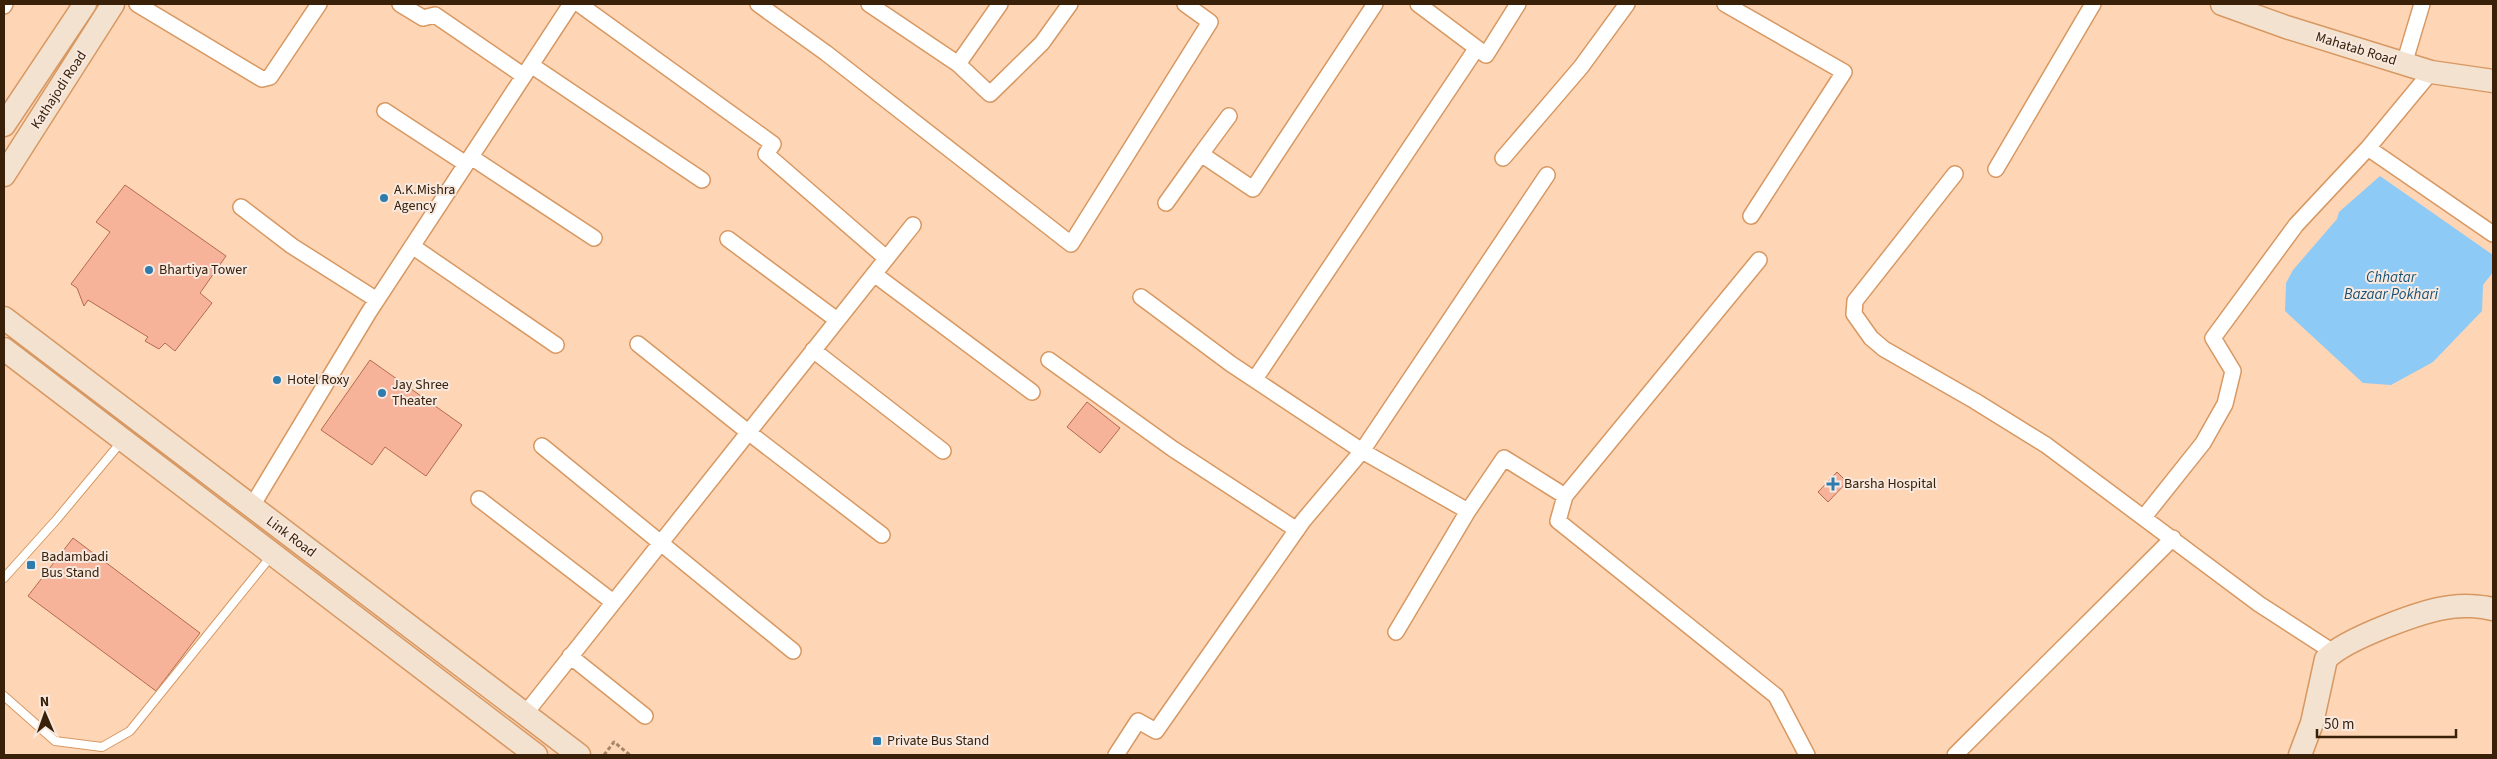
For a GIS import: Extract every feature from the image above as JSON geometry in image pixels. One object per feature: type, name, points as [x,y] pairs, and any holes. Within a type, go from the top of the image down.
[{"type":"main road","name":"Kathajodi Road","points":[[4,125],[85,4]]},
{"type":"main road","name":"Kathajodi Road","points":[[4,175],[113,4]]},
{"type":"main road","name":"Mahatab Road","points":[[2222,4],[2286,27],[2431,72],[2493,81]]},
{"type":"main road","name":"Link Road","points":[[4,318],[579,755]]},
{"type":"main road","name":"Link Road","points":[[4,349],[536,755]]},
{"type":"main road","points":[[2300,755],[2312,723],[2326,658],[2333,652],[2372,633],[2423,614],[2451,607],[2493,609]]},
{"type":"street","points":[[137,4],[262,79],[270,76],[319,4]]},
{"type":"street","points":[[400,4],[424,19],[435,15],[528,70],[702,180]]},
{"type":"street","points":[[252,506],[377,300],[572,4]]},
{"type":"street","points":[[579,4],[773,144],[766,154],[886,258]]},
{"type":"street","points":[[758,4],[826,52],[1070,244],[1210,22],[1184,4]]},
{"type":"street","points":[[869,4],[958,64],[990,94],[1042,43],[1070,4]]},
{"type":"street","points":[[958,64],[1000,4]]},
{"type":"street","points":[[1201,154],[1253,189],[1376,4]]},
{"type":"street","points":[[1418,4],[1486,55],[1518,4]]},
{"type":"street","points":[[1504,158],[1581,67],[1627,4]]},
{"type":"street","points":[[1725,4],[1844,72],[1751,216]]},
{"type":"street","points":[[1996,169],[2093,4]]},
{"type":"street","points":[[2404,64],[2422,4]]},
{"type":"street","points":[[1255,379],[1476,49]]},
{"type":"street","points":[[2144,516],[2203,443],[2225,404],[2233,371],[2213,338],[2296,225],[2368,148],[2431,72]]},
{"type":"street","points":[[385,111],[594,238]]},
{"type":"street","points":[[1166,203],[1229,116]]},
{"type":"street","points":[[2368,148],[2493,234]]},
{"type":"street","points":[[1955,174],[1855,301],[1854,314],[1871,338],[1884,349],[1975,400],[2046,445],[2144,516],[2259,604],[2333,652]]},
{"type":"street","points":[[1116,755],[1138,721],[1156,731],[1297,530],[1362,451],[1547,175]]},
{"type":"street","points":[[241,207],[292,246],[377,300]]},
{"type":"street","points":[[525,714],[913,225]]},
{"type":"street","points":[[728,239],[837,320]]},
{"type":"street","points":[[412,246],[556,344]]},
{"type":"street","points":[[1760,260],[1565,496],[1558,521],[1776,696],[1807,755]]},
{"type":"street","points":[[874,274],[1032,392]]},
{"type":"street","points":[[1141,297],[1255,379],[1362,451],[1468,511]]},
{"type":"street","points":[[638,344],[882,535]]},
{"type":"street","points":[[813,350],[943,451]]},
{"type":"street","points":[[1049,360],[1173,449],[1297,530]]},
{"type":"street","points":[[542,446],[793,651]]},
{"type":"street","points":[[1396,632],[1468,511],[1504,458],[1565,496]]},
{"type":"street","points":[[479,499],[613,602]]},
{"type":"street","points":[[1955,755],[2172,538]]},
{"type":"street","points":[[570,656],[645,716]]},
{"type":"lane","points":[[4,578],[57,519],[123,439]]},
{"type":"lane","points":[[4,696],[55,741],[102,747],[130,731],[274,554]]},
{"type":"path","points":[[604,755],[614,742],[630,755]]},
{"type":"water","name":"Chhatar Bazaar Pokhari","points":[[2380,176],[2493,255],[2493,272],[2483,285],[2482,311],[2433,362],[2391,385],[2363,383],[2285,311],[2286,283],[2293,270],[2337,219],[2339,212]]},
{"type":"building","name":"Bhartiya Tower","points":[[125,185],[226,256],[200,293],[212,303],[175,351],[165,343],[159,349],[145,341],[148,337],[88,300],[84,306],[77,288],[71,284],[110,232],[96,222]]},
{"type":"building","name":"Jay Shree Theater","points":[[370,360],[462,425],[426,476],[385,447],[372,465],[321,430]]},
{"type":"building","points":[[1087,402],[1120,428],[1100,453],[1067,427]]},
{"type":"building","points":[[1837,472],[1847,482],[1828,502],[1818,492]]},
{"type":"building","points":[[73,538],[200,633],[156,691],[28,596]]},
{"type":"place","name":"A.K.Mishra Agency","points":[[384,198]]},
{"type":"place","name":"Bhartiya Tower","points":[[149,270]]},
{"type":"place","name":"Hotel Roxy","points":[[277,380]]},
{"type":"place","name":"Jay Shree Theater","points":[[382,393]]},
{"type":"place","name":"Barsha Hospital","points":[[1833,484]]},
{"type":"place","name":"Badambadi Bus Stand","points":[[31,565]]},
{"type":"place","name":"Private Bus Stand","points":[[877,741]]}]
